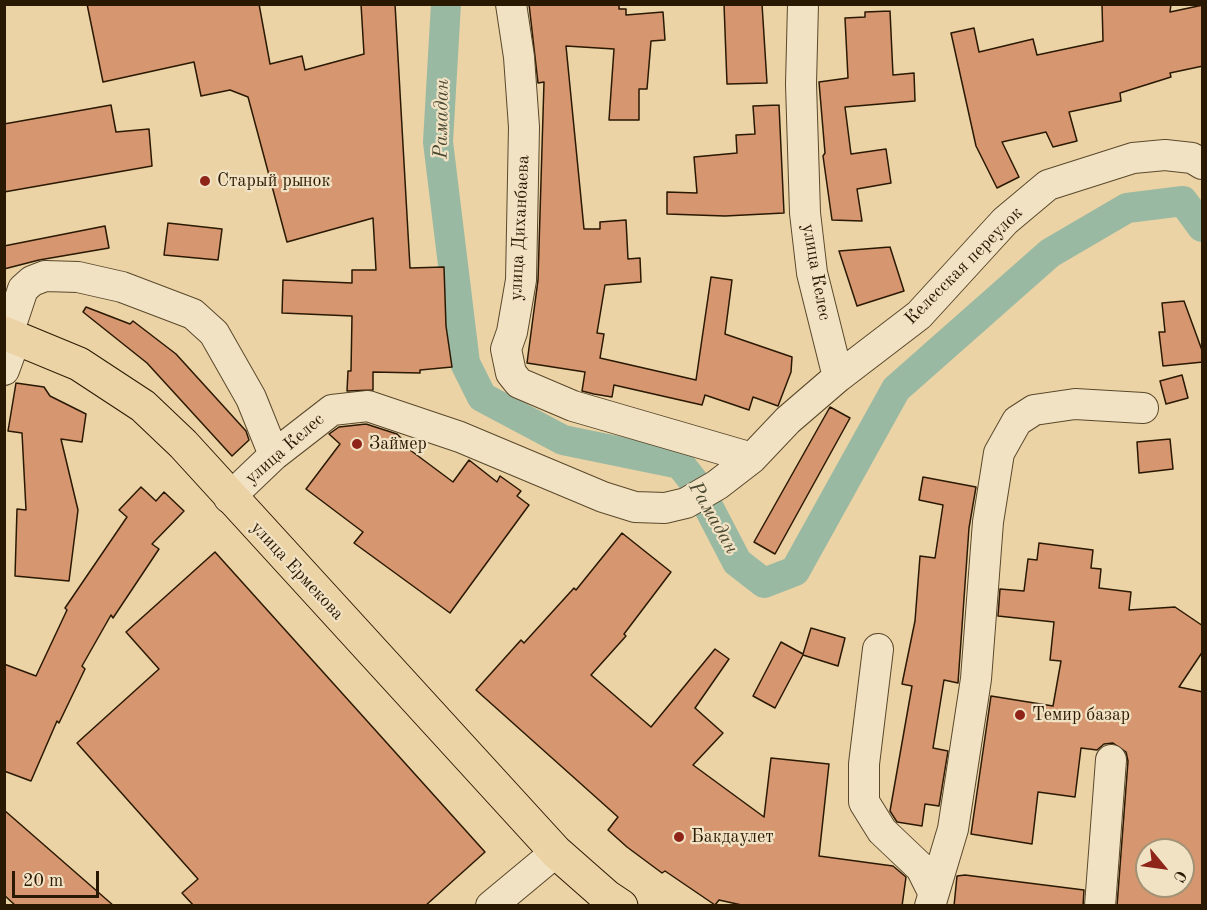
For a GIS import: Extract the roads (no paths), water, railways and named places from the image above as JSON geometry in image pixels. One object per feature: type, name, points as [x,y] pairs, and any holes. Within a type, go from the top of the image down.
[{"type":"main road","name":"улица Ермекова","points":[[9,334],[79,364],[143,405],[183,444],[229,498],[556,852],[621,906]]},
{"type":"street","name":"улица Диханбаева","points":[[511,4],[519,57],[524,127],[521,280],[512,332],[506,349],[511,373],[519,383],[573,406],[752,458]]},
{"type":"street","name":"улица Келес","points":[[802,4],[801,84],[805,213],[812,273],[838,377]]},
{"type":"street","name":"Келесская переулок","points":[[838,377],[919,315],[1005,221],[1048,185],[1133,158],[1165,155],[1192,159],[1203,164]]},
{"type":"street","points":[[5,370],[9,334],[21,297],[32,280],[45,276],[78,277],[145,294],[193,314],[214,333],[251,398],[269,442]]},
{"type":"street","points":[[752,458],[788,420],[838,377]]},
{"type":"street","points":[[931,899],[953,829],[976,679],[988,522],[999,453],[1017,421],[1034,410],[1075,404],[1143,408]]},
{"type":"street","name":"улица Келес","points":[[229,498],[269,442],[332,410],[346,406],[368,406],[460,437],[603,497],[635,507],[665,508],[686,503],[717,485],[752,458]]},
{"type":"street","points":[[878,649],[864,764],[864,802],[882,831],[921,868],[931,899]]},
{"type":"street","points":[[1100,906],[1111,760]]},
{"type":"street","points":[[491,906],[556,852]]},
{"type":"waterway","name":"Рамадан","points":[[446,4],[438,142],[465,363],[482,397],[563,440],[680,464],[698,487],[737,562],[764,583],[795,571],[896,389],[1050,253],[1127,208],[1183,201],[1202,227]]},
{"type":"place","name":"Старый рынок","points":[[205,181]]},
{"type":"place","name":"Займер","points":[[357,444]]},
{"type":"place","name":"Темир базар","points":[[1020,715]]},
{"type":"place","name":"Бакдаулет","points":[[679,837]]}]
